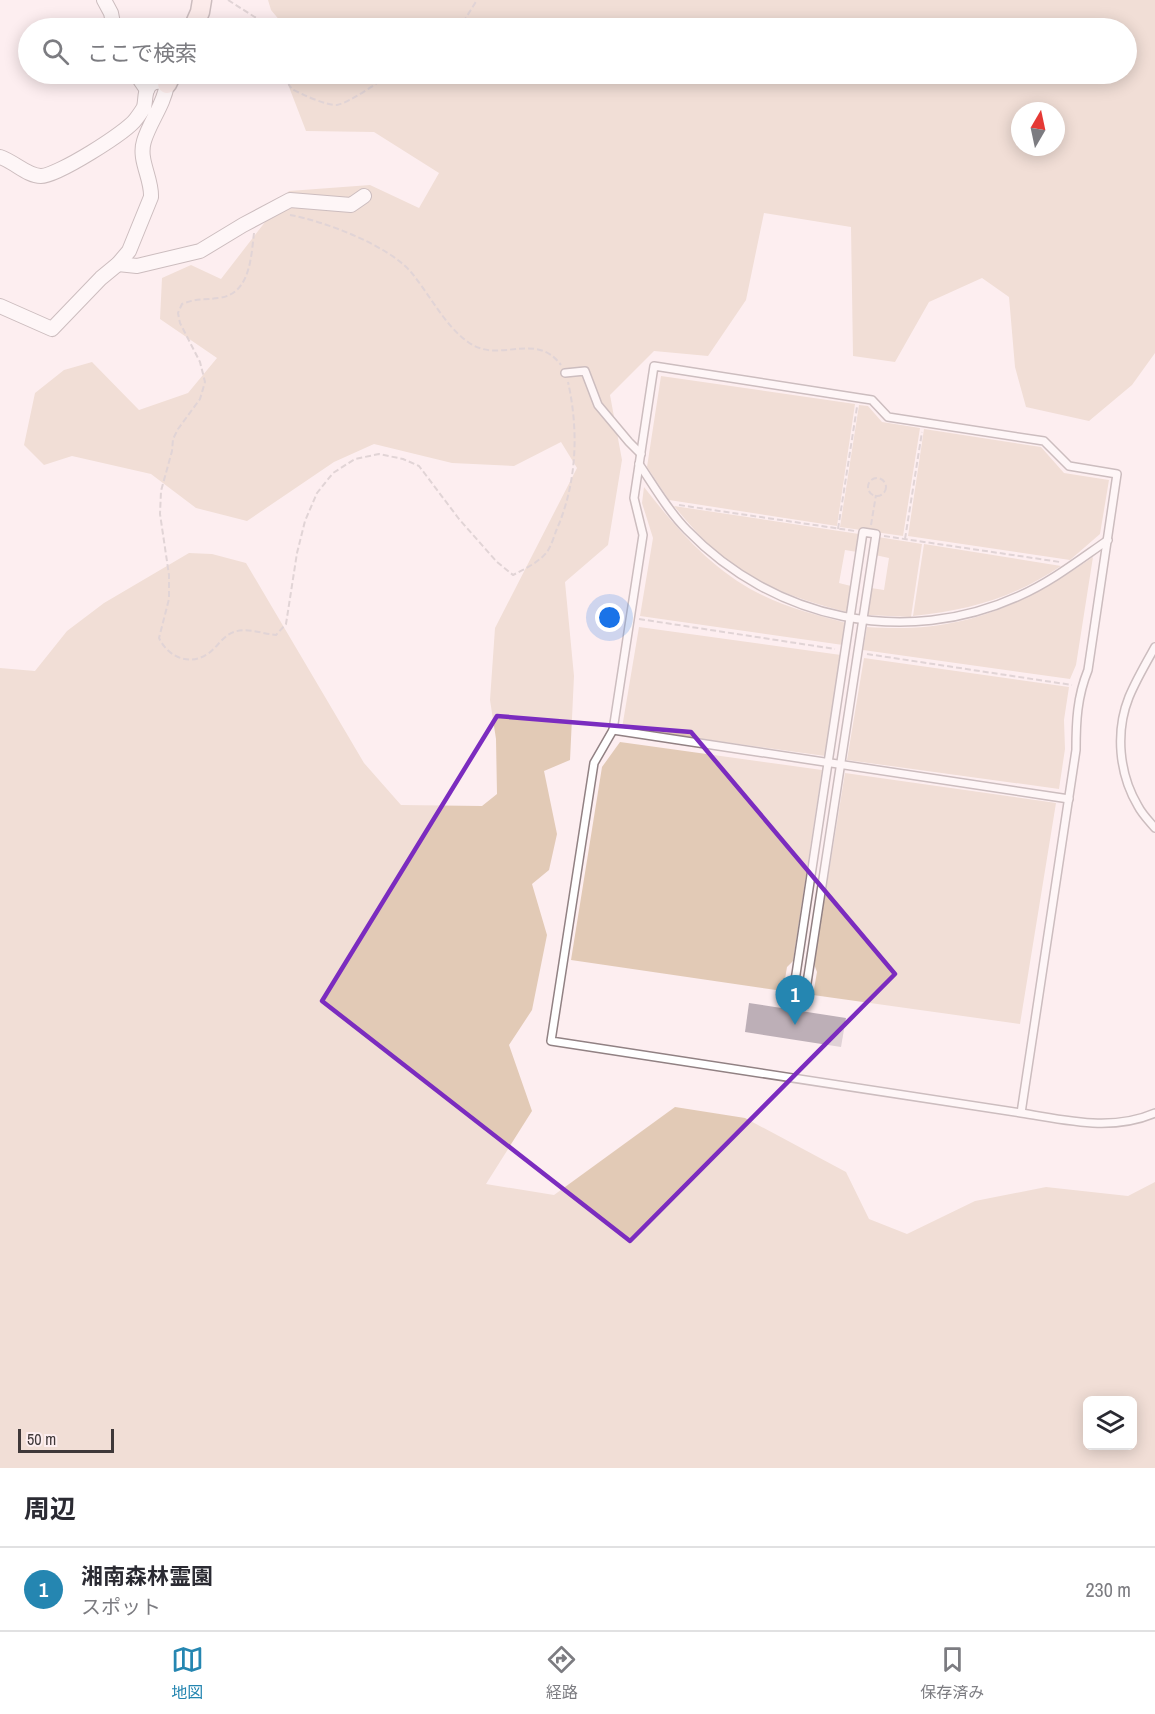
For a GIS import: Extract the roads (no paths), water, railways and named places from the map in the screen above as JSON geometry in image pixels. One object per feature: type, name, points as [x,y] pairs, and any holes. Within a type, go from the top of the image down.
[{"type":"street","points":[[104,0],[112,18]]},
{"type":"street","points":[[197,18],[202,0]]},
{"type":"street","points":[[143,84],[147,90]]},
{"type":"street","points":[[0,157],[13,162],[35,176],[51,175],[91,153],[133,123],[143,108],[147,90],[151,84]]},
{"type":"street","points":[[0,306],[52,329],[129,251],[151,196],[151,187],[143,158],[144,142],[169,84]]},
{"type":"street","points":[[118,264],[137,266],[200,251],[290,200],[351,205],[364,196]]},
{"type":"lane","points":[[1021,1113],[1076,750],[1077,705],[1088,670],[1118,474],[1069,466],[1044,441],[888,417],[872,400],[654,366],[634,498],[643,535],[613,730],[594,763],[551,1041],[1092,1124],[1133,1121],[1155,1113]]},
{"type":"lane","points":[[565,373],[585,371],[598,405],[641,454]]},
{"type":"lane","points":[[639,464],[664,502],[687,529],[732,569],[792,602],[850,618],[890,623],[924,622],[987,609],[1020,596],[1050,580],[1108,540]]},
{"type":"lane","points":[[870,533],[863,620],[805,996],[793,994],[850,618],[870,533]]},
{"type":"lane","points":[[1155,647],[1129,698],[1124,717],[1121,752],[1128,788],[1139,808],[1155,828]]},
{"type":"lane","points":[[613,730],[1069,799]]},
{"type":"place","name":"湘南森林霊園","points":[[795,1025]]}]
